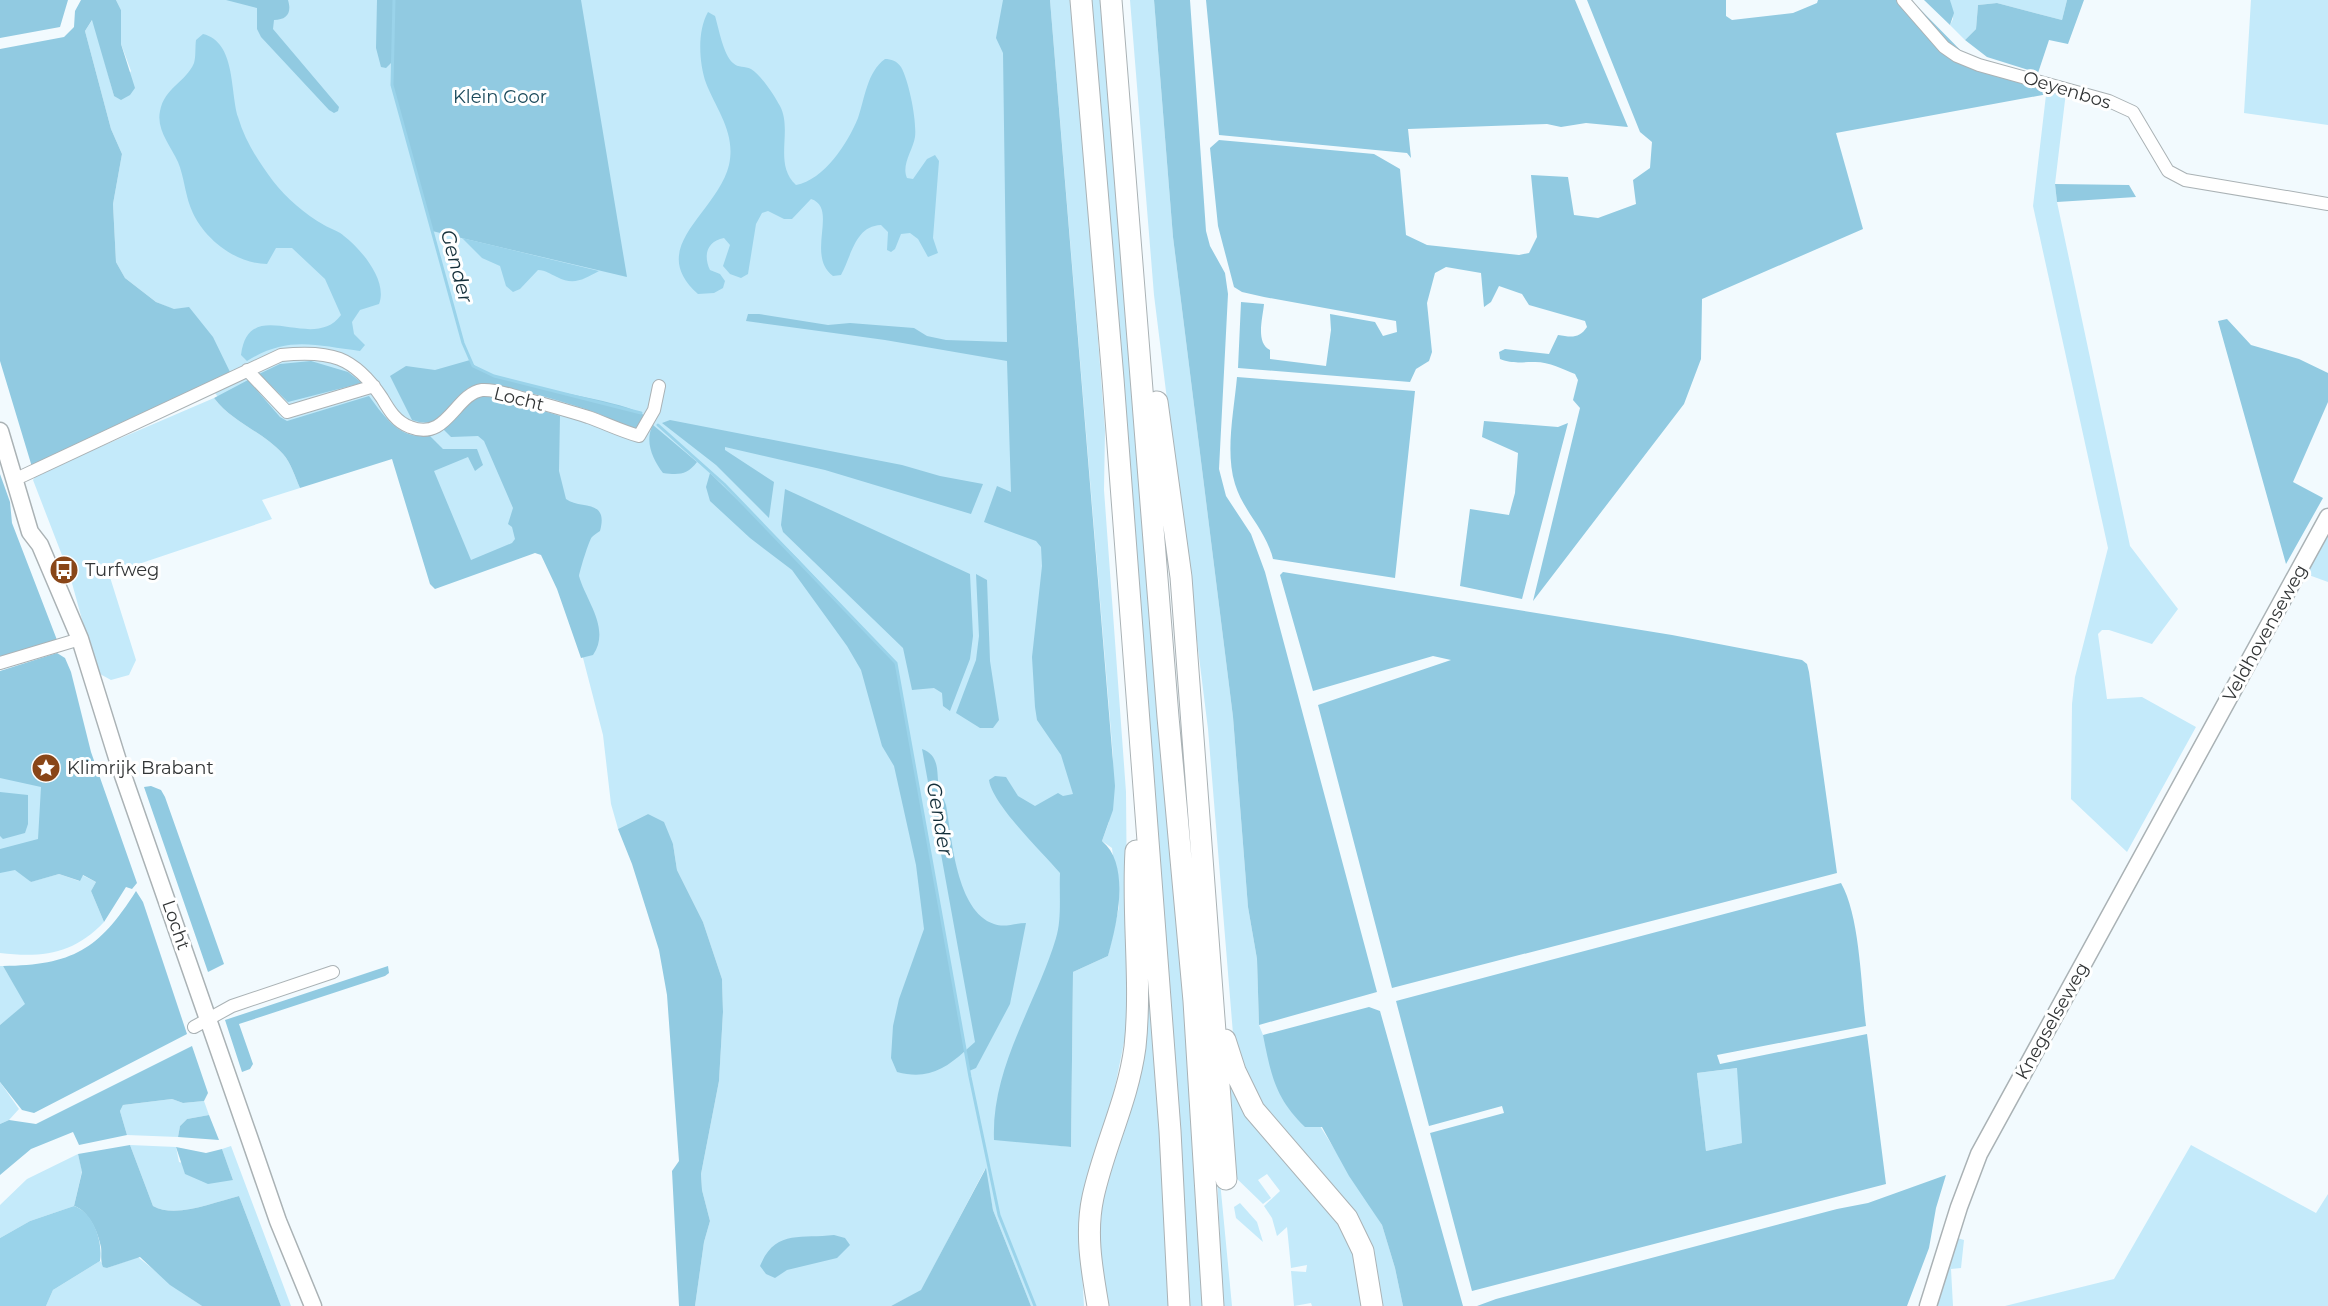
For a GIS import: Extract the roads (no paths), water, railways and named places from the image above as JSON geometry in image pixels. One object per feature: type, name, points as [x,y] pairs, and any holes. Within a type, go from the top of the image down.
[{"type":"highway","points":[[1081,0],[1113,379],[1170,1131],[1179,1306]]},
{"type":"highway","points":[[1111,0],[1168,717],[1194,1001],[1213,1306]]},
{"type":"highway","points":[[1137,308],[1153,379],[1181,577],[1226,1179]]},
{"type":"highway","points":[[1098,1306],[1091,1270],[1089,1220],[1096,1186],[1123,1103],[1134,1048],[1136,855],[1142,766]]},
{"type":"highway","points":[[1210,963],[1226,1041],[1241,1086],[1254,1110],[1273,1136],[1347,1218],[1363,1251],[1372,1306]]},
{"type":"street","name":"Oeyenbos","points":[[1903,0],[1944,47],[1957,56],[1979,65],[2109,101],[2133,112],[2143,125],[2168,171],[2185,180],[2328,204]]},
{"type":"street","name":"Locht","points":[[313,1306],[201,1023],[80,639],[40,545],[38,528],[26,494],[16,479],[281,355],[324,353],[349,362],[374,386],[393,416],[410,427],[424,430],[442,423],[470,394],[482,390],[500,392],[561,409],[639,436],[654,411],[659,386]]},
{"type":"street","points":[[247,370],[287,412],[374,386]]},
{"type":"street","points":[[0,431],[16,479]]},
{"type":"street","name":"Veldhovenseweg","points":[[2201,748],[2328,517]]},
{"type":"street","points":[[0,663],[80,639]]},
{"type":"street","name":"Knegselseweg","points":[[1928,1306],[1959,1207],[1979,1154],[2201,748]]},
{"type":"street","points":[[201,1023],[232,1006],[333,972]]},
{"type":"waterway","name":"Gender","points":[[394,0],[392,85],[463,343],[473,366],[494,376],[641,413]]},
{"type":"waterway","name":"Gender","points":[[658,425],[724,484],[896,663],[970,1077],[999,1215],[1035,1306]]},
{"type":"place","name":"Turfweg","points":[[64,570]]},
{"type":"place","name":"Klimrijk Brabant","points":[[46,768]]},
{"type":"park label","name":"Klein Goor","points":[[500,97]]}]
